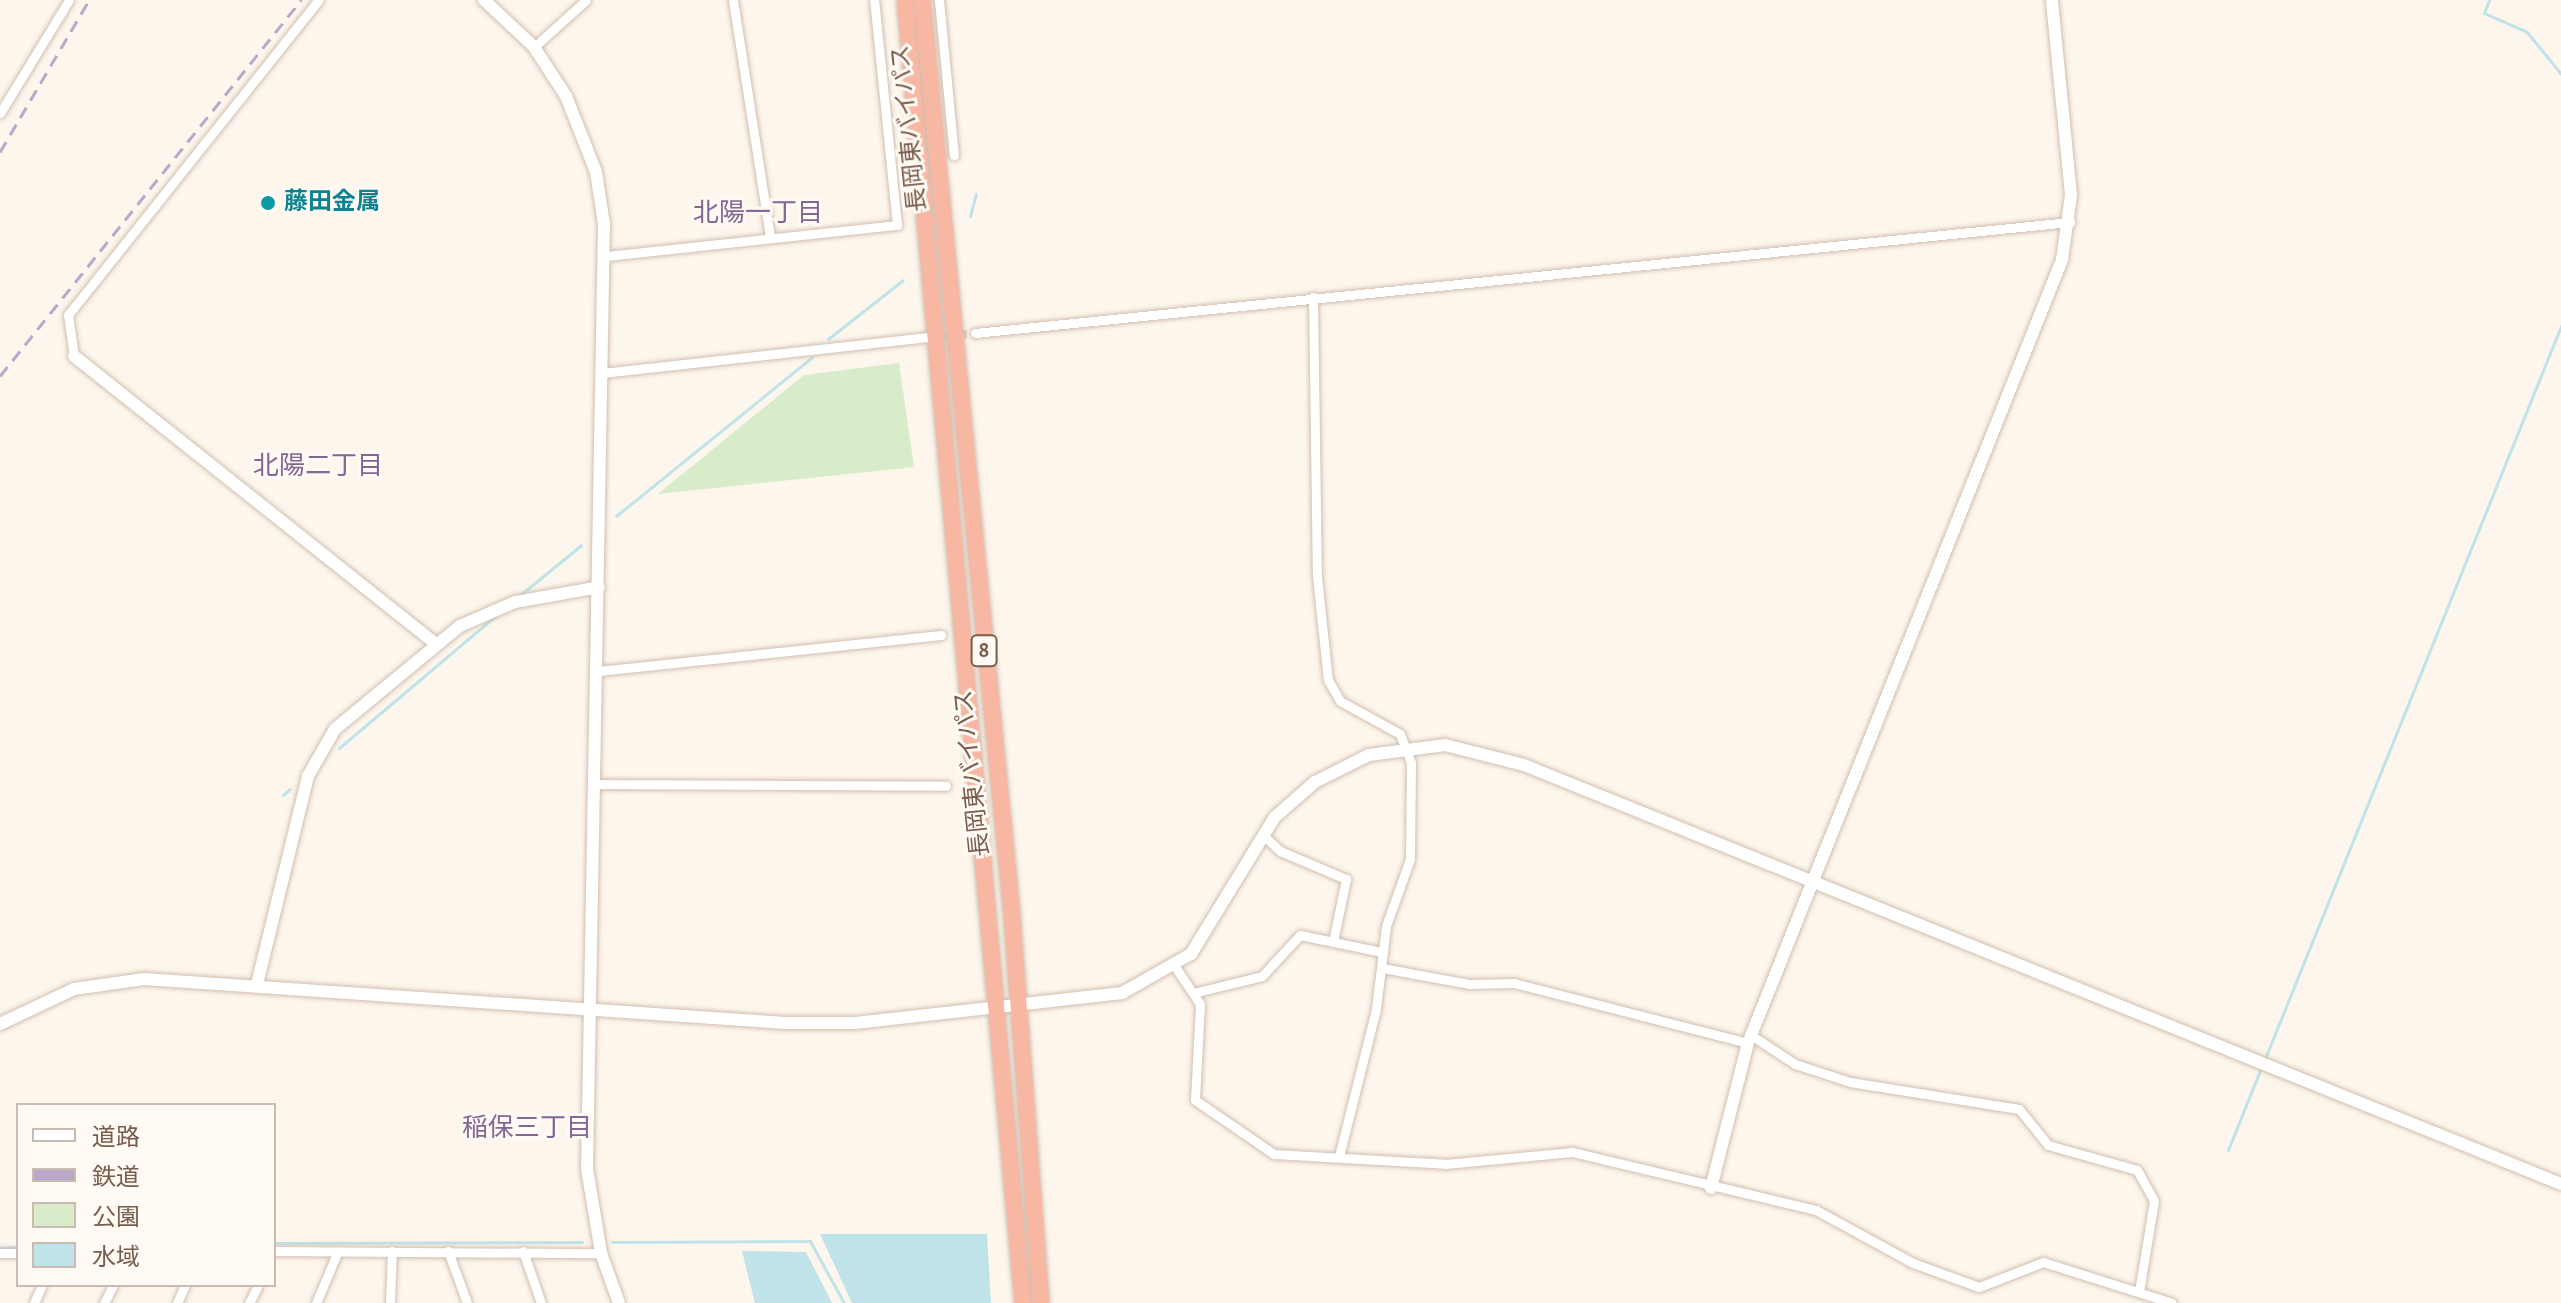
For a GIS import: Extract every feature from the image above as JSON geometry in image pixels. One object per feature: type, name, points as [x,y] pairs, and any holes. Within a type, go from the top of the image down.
[{"type":"highway","name":"長岡東バイパス","points":[[905,0],[1001,1008],[1023,1303]]},
{"type":"highway","name":"長岡東バイパス","points":[[922,0],[1019,1005],[1041,1303]]},
{"type":"street","points":[[0,113],[69,0]]},
{"type":"street","points":[[319,0],[68,315],[74,356],[434,642]]},
{"type":"street","points":[[484,0],[534,47],[588,148],[606,256],[587,1169],[601,1253],[619,1303]]},
{"type":"street","points":[[534,47],[586,0]]},
{"type":"street","points":[[733,0],[770,237]]},
{"type":"street","points":[[606,256],[897,225],[874,0]]},
{"type":"street","points":[[939,0],[954,155]]},
{"type":"street","points":[[1711,1188],[1750,1039],[2047,300],[2071,222],[2052,0]]},
{"type":"street","points":[[975,333],[2071,222]]},
{"type":"street","points":[[1313,297],[1317,587],[1328,680],[1340,701],[1393,727],[1407,746],[1410,859],[1382,952],[1382,968],[1339,1156]]},
{"type":"street","points":[[602,373],[928,337]]},
{"type":"street","points":[[257,984],[320,751],[353,710],[434,642],[515,602],[599,587]]},
{"type":"street","points":[[598,671],[941,635]]},
{"type":"street","points":[[0,1023],[56,995],[120,980],[257,984],[799,1023],[1001,1008],[1122,993],[1176,968],[1216,924],[1263,835],[1315,782],[1351,761],[1407,746],[1493,754],[2561,1184]]},
{"type":"street","points":[[595,784],[946,786]]},
{"type":"street","points":[[1263,835],[1280,851],[1346,879],[1333,942]]},
{"type":"street","points":[[1197,992],[1262,976],[1290,938],[1333,942],[1382,952]]},
{"type":"street","points":[[1176,968],[1197,992],[1195,1100],[1274,1154],[1445,1164],[1572,1152],[1711,1188],[1816,1210],[1913,1263],[1979,1287],[2043,1262],[2172,1303]]},
{"type":"street","points":[[1382,968],[1469,984],[1514,983],[1750,1039],[1795,1064],[1850,1082],[1962,1106],[2019,1109],[2048,1145],[2137,1170],[2154,1201],[2139,1292]]},
{"type":"street","points":[[276,1251],[601,1253]]},
{"type":"street","points":[[316,1303],[338,1251]]},
{"type":"street","points":[[390,1303],[392,1251]]},
{"type":"street","points":[[448,1251],[467,1303]]},
{"type":"street","points":[[523,1251],[541,1303]]},
{"type":"green space","points":[[899,363],[914,467],[658,494],[804,375]]},
{"type":"water","points":[[820,1234],[987,1234],[991,1303],[852,1303]]},
{"type":"water","points":[[742,1251],[806,1252],[832,1303],[755,1303]]},
{"type":"waterway","points":[[2489,0],[2484,13],[2527,32],[2561,74]]},
{"type":"waterway","points":[[970,216],[976,194]]},
{"type":"waterway","points":[[828,339],[903,280]]},
{"type":"waterway","points":[[2264,1061],[2561,326]]},
{"type":"waterway","points":[[616,516],[812,357]]},
{"type":"waterway","points":[[519,596],[581,545]]},
{"type":"waterway","points":[[339,748],[495,616]]},
{"type":"waterway","points":[[283,795],[290,789]]},
{"type":"waterway","points":[[2228,1150],[2261,1068]]},
{"type":"waterway","points":[[612,1242],[810,1241],[844,1303]]},
{"type":"waterway","points":[[276,1243],[582,1242]]},
{"type":"waterway","points":[[0,1248],[16,1247]]},
{"type":"tunnel","points":[[931,337],[975,333]]},
{"type":"railway","points":[[0,152],[89,0]]},
{"type":"railway","points":[[0,376],[301,0]]},
{"type":"place","name":"藤田金属","points":[[268,203]]},
{"type":"district","name":"北陽一丁目","points":[[758,214]]},
{"type":"district","name":"北陽二丁目","points":[[318,467]]},
{"type":"district","name":"稲保三丁目","points":[[527,1129]]}]
